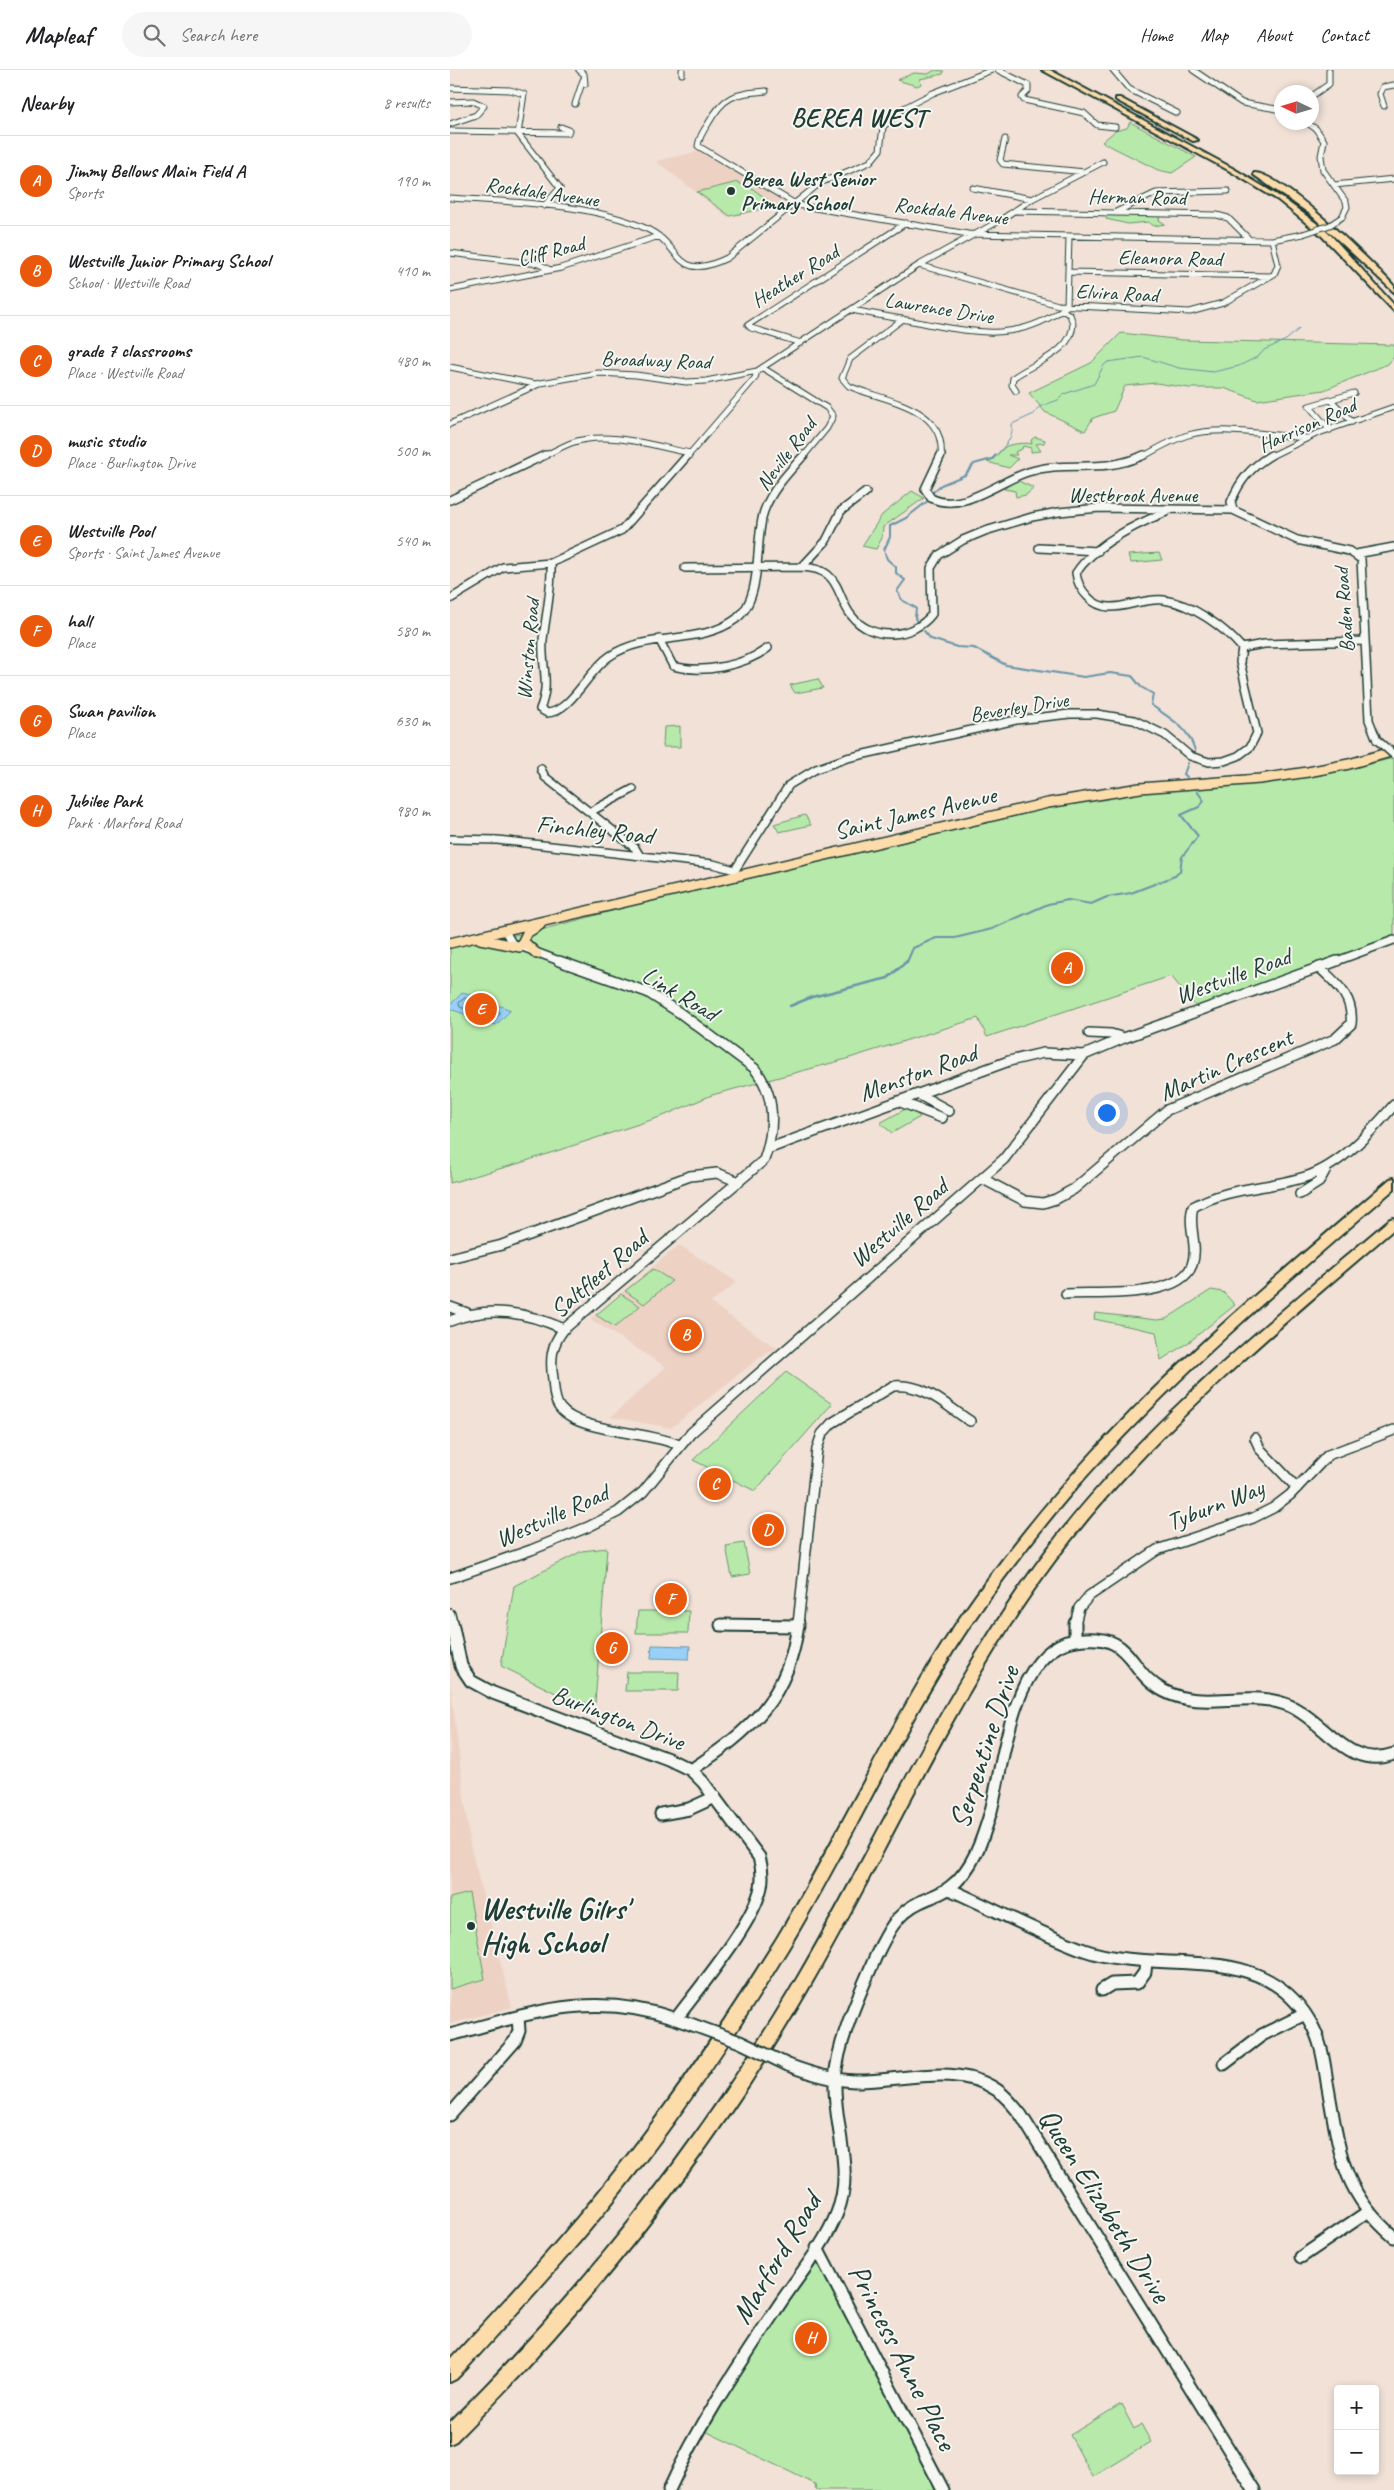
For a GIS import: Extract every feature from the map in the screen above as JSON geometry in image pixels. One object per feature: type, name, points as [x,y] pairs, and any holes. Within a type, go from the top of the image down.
[{"type":"highway","points":[[1045,70],[1265,189],[1324,233],[1394,309]]},
{"type":"highway","points":[[1106,93],[1204,145]]},
{"type":"highway","points":[[1227,158],[1234,162]]},
{"type":"highway","points":[[1249,170],[1310,208],[1340,233],[1394,290]]},
{"type":"highway","points":[[450,2373],[578,2230],[630,2168],[666,2118],[796,1921],[910,1715],[961,1629],[1060,1496],[1120,1429],[1160,1389],[1394,1182]]},
{"type":"highway","points":[[450,2435],[488,2398],[547,2332],[623,2241],[704,2138],[752,2068],[819,1956],[968,1682],[1013,1608],[1068,1534],[1102,1491],[1235,1358],[1394,1222]]},
{"type":"main road","name":"Saint James Avenue","points":[[450,943],[735,873],[1048,803],[1140,788],[1260,779],[1308,772],[1394,753]]},
{"type":"main road","points":[[537,954],[526,946],[524,940],[527,933],[545,921]]},
{"type":"main road","points":[[473,938],[520,947]]},
{"type":"street","points":[[575,104],[584,80],[584,74],[580,70]]},
{"type":"street","points":[[766,91],[736,94],[722,100],[701,136],[698,146],[795,204],[823,181],[861,166],[874,158],[880,150],[881,132],[888,120],[924,97],[992,70]]},
{"type":"street","points":[[998,70],[1028,85],[1028,91],[1022,97],[1024,100],[1078,111],[1098,125],[1115,127]]},
{"type":"street","points":[[1113,70],[1130,89],[1177,113]]},
{"type":"street","points":[[1193,70],[1242,103],[1274,109]]},
{"type":"street","points":[[1319,91],[1329,84],[1329,70]]},
{"type":"street","points":[[1384,106],[1380,94],[1383,87],[1394,85]]},
{"type":"street","points":[[450,88],[518,91],[524,95],[518,134],[560,188],[544,206]]},
{"type":"street","points":[[450,102],[473,101],[484,106],[476,115],[450,124]]},
{"type":"street","points":[[450,131],[518,134],[568,133],[569,130],[561,127]]},
{"type":"street","name":"Rockdale Avenue","points":[[452,198],[544,206],[625,221],[659,236],[684,264],[697,267],[710,266],[727,258],[795,204],[974,235],[1272,240],[1303,234],[1330,225],[1342,218],[1346,205],[1321,165],[1323,137],[1318,130]]},
{"type":"street","points":[[1005,139],[1000,160],[1003,164],[1085,172]]},
{"type":"street","name":"Broadway Road","points":[[450,367],[540,384],[598,373],[697,382],[722,379],[760,370],[919,265],[1015,212],[1032,199],[1068,182],[1103,162]]},
{"type":"street","points":[[1334,185],[1394,179]]},
{"type":"street","points":[[973,188],[1032,199]]},
{"type":"street","points":[[1114,213],[1156,193],[1228,191]]},
{"type":"street","points":[[450,204],[452,198]]},
{"type":"street","points":[[786,198],[803,198]]},
{"type":"street","points":[[786,210],[810,207]]},
{"type":"street","name":"Herman Road","points":[[1015,212],[1217,215],[1228,218],[1249,239]]},
{"type":"street","name":"Heather Road","points":[[801,343],[751,328],[748,325],[906,223]]},
{"type":"street","name":"Cliff Road","points":[[450,290],[550,270],[659,236]]},
{"type":"street","points":[[1016,391],[1012,385],[1013,378],[1054,353],[1068,340],[1074,323],[1071,315],[1065,308],[1069,237]]},
{"type":"street","points":[[1271,276],[1278,269],[1272,240]]},
{"type":"street","points":[[450,253],[539,264],[550,270]]},
{"type":"street","name":"Elvira Road","points":[[919,265],[1065,308],[1190,312],[1213,307],[1271,276]]},
{"type":"street","name":"Eleanora Road","points":[[1068,272],[1271,276]]},
{"type":"street","name":"Lawrence Drive","points":[[852,310],[975,333],[994,334],[1023,329],[1065,308]]},
{"type":"street","points":[[903,319],[850,358],[842,378],[844,382],[854,388],[911,408],[922,414],[935,427],[941,438],[941,455],[925,489],[928,495],[936,500],[950,502],[965,499],[1019,474],[1038,469],[1107,467],[1123,464],[1191,434],[1210,432],[1308,438]]},
{"type":"street","name":"Winston Road","points":[[755,567],[750,602],[746,610],[736,620],[703,633],[630,645],[611,654],[603,660],[562,709],[552,713],[542,712],[540,709],[546,695],[543,642],[552,582],[551,563],[622,530],[760,370]]},
{"type":"street","name":"Neville Road","points":[[755,567],[759,530],[765,508],[778,487],[810,449],[833,416],[827,408],[760,370]]},
{"type":"street","points":[[450,424],[540,384]]},
{"type":"street","points":[[1330,430],[1309,408],[1354,393]]},
{"type":"street","points":[[1331,400],[1352,422]]},
{"type":"street","name":"Harrison Road","points":[[1233,510],[1231,502],[1248,471],[1286,447],[1394,407]]},
{"type":"street","points":[[1277,437],[1284,442],[1286,447]]},
{"type":"street","points":[[450,500],[587,438],[614,439],[690,453]]},
{"type":"street","points":[[802,567],[826,541],[841,511],[866,492]]},
{"type":"street","name":"Westbrook Avenue","points":[[685,568],[802,567],[818,569],[829,576],[850,615],[861,626],[882,633],[905,633],[916,630],[929,620],[932,614],[931,568],[939,555],[963,540],[1008,524],[1059,512],[1106,508],[1168,511],[1233,510]]},
{"type":"street","name":"Baden Road","points":[[1233,510],[1303,542],[1356,554],[1362,564],[1369,720],[1377,740],[1394,753]]},
{"type":"street","points":[[1168,511],[1129,530],[1082,563],[1076,573],[1080,587],[1093,603],[1102,607],[1113,608],[1155,599],[1174,603],[1208,621],[1242,648],[1264,644],[1364,641]]},
{"type":"street","points":[[1356,554],[1394,546]]},
{"type":"street","points":[[1039,548],[1098,550]]},
{"type":"street","points":[[450,599],[503,567],[551,563]]},
{"type":"street","points":[[659,639],[673,666],[690,670],[754,657],[768,648]]},
{"type":"street","name":"Beverley Drive","points":[[735,873],[789,785],[801,776],[819,767],[868,754],[1035,718],[1094,714],[1122,717],[1148,726],[1164,735],[1185,753],[1204,762],[1223,761],[1239,756],[1253,744],[1257,733],[1240,662],[1242,648]]},
{"type":"street","points":[[541,769],[545,777],[635,848],[640,856]]},
{"type":"street","points":[[590,812],[633,789]]},
{"type":"street","name":"Finchley Road","points":[[450,839],[496,840],[713,864],[735,873]]},
{"type":"street","name":"Link Road","points":[[504,931],[512,943],[520,947],[647,992],[680,1013],[754,1068],[765,1082],[771,1097],[770,1148]]},
{"type":"street","name":"Westville Road","points":[[450,1578],[518,1555],[587,1528],[619,1512],[636,1499],[679,1444],[983,1179],[1017,1145],[1084,1055],[1124,1038],[1394,940]]},
{"type":"street","name":"Martin Crescent","points":[[983,1179],[1025,1201],[1043,1203],[1056,1199],[1074,1189],[1167,1110],[1335,1039],[1351,1024],[1353,1005],[1343,990],[1318,967]]},
{"type":"street","points":[[1089,1033],[1111,1034],[1124,1038]]},
{"type":"street","name":"Menston Road","points":[[770,1148],[1001,1064],[1038,1054],[1054,1052],[1084,1055]]},
{"type":"street","points":[[918,1094],[949,1111]]},
{"type":"street","points":[[898,1101],[942,1118]]},
{"type":"street","points":[[1066,1294],[1145,1291],[1167,1287],[1189,1271],[1195,1246],[1191,1213],[1193,1207],[1219,1195],[1308,1177],[1328,1166],[1394,1105]]},
{"type":"street","name":"Saltfleet Road","points":[[679,1444],[660,1437],[588,1424],[572,1418],[560,1409],[556,1398],[550,1358],[554,1340],[564,1329],[764,1160],[770,1148]]},
{"type":"street","points":[[1300,1194],[1319,1182],[1328,1166]]},
{"type":"street","points":[[450,1258],[502,1246],[690,1176],[717,1173],[739,1182]]},
{"type":"street","points":[[1115,1297],[1138,1294],[1145,1291]]},
{"type":"street","points":[[450,1308],[467,1313]]},
{"type":"street","points":[[450,1321],[467,1313],[491,1310],[513,1312],[546,1320],[564,1329]]},
{"type":"street","name":"Burlington Drive","points":[[450,1614],[462,1666],[471,1681],[493,1693],[668,1759],[691,1770],[747,1731],[763,1714],[778,1692],[791,1666],[798,1626],[817,1449],[822,1434],[832,1423],[893,1386],[902,1384],[927,1390],[970,1421]]},
{"type":"street","name":"Tyburn Way","points":[[1075,1639],[1075,1621],[1079,1608],[1089,1596],[1138,1562],[1157,1550],[1253,1518],[1273,1508],[1297,1488],[1328,1455],[1394,1430]]},
{"type":"street","points":[[1255,1438],[1260,1449],[1297,1488]]},
{"type":"street","points":[[721,1625],[798,1626]]},
{"type":"street","name":"Serpentine Drive","points":[[835,2079],[837,2062],[850,2024],[888,1930],[904,1910],[949,1889],[971,1863],[983,1839],[1018,1704],[1028,1679],[1038,1661],[1048,1651],[1061,1643],[1075,1639],[1101,1639],[1118,1643],[1130,1652],[1156,1686],[1175,1695],[1196,1699],[1246,1698],[1276,1701],[1292,1706],[1346,1748],[1366,1758],[1380,1760],[1394,1754]]},
{"type":"street","points":[[676,2019],[747,1921],[761,1888],[762,1867],[759,1857],[715,1797],[691,1770]]},
{"type":"street","points":[[661,1814],[684,1812],[697,1808],[715,1797]]},
{"type":"street","points":[[949,1889],[1085,1950],[1146,1961],[1217,1964],[1243,1969],[1266,1978],[1294,1999],[1304,2014],[1322,2050],[1341,2162],[1354,2191],[1369,2211],[1394,2237]]},
{"type":"street","points":[[1102,1990],[1112,1984],[1137,1982],[1144,1972],[1146,1961]]},
{"type":"street","points":[[450,2035],[568,2005],[597,2003],[635,2006],[740,2042],[788,2065],[835,2079]]},
{"type":"street","points":[[1224,2064],[1262,2035],[1304,2014]]},
{"type":"street","points":[[450,2115],[515,2041],[519,2031],[518,2017]]},
{"type":"street","name":"Queen Elizabeth Drive","points":[[835,2079],[855,2081],[943,2075],[973,2079],[995,2088],[1006,2097],[1021,2115],[1254,2490]]},
{"type":"street","name":"Marford Road","points":[[668,2490],[698,2428],[817,2248],[836,2215],[844,2195],[846,2174],[835,2079]]},
{"type":"street","points":[[1301,2257],[1369,2211]]},
{"type":"street","name":"Princess Anne Place","points":[[817,2248],[943,2490]]},
{"type":"shaded area","name":"Berea West Senior Primary School","points":[[700,151],[788,203],[771,211],[758,211],[728,217],[656,161]]},
{"type":"shaded area","points":[[679,1245],[737,1282],[711,1303],[779,1350],[768,1351],[671,1428],[611,1417],[666,1367],[590,1319]]},
{"type":"shaded area","name":"Westville Gilrs' High School","points":[[450,1680],[470,1845],[512,2007],[450,2024]]},
{"type":"green space","points":[[935,70],[944,71],[943,74],[920,79],[921,84],[917,86],[897,80],[914,73],[928,74]]},
{"type":"green space","points":[[1130,122],[1196,157],[1172,173],[1158,170],[1102,142],[1115,131],[1127,128]]},
{"type":"green space","points":[[738,182],[745,187],[749,186],[776,206],[730,216],[697,192]]},
{"type":"green space","points":[[1106,215],[1160,215],[1159,220],[1165,224],[1154,226],[1148,222],[1128,224],[1106,219]]},
{"type":"green space","points":[[1121,333],[1183,340],[1394,345],[1394,357],[1388,364],[1324,390],[1257,400],[1224,388],[1189,388],[1156,383],[1125,386],[1114,411],[1093,418],[1085,431],[1045,412],[1029,393],[1091,363]]},
{"type":"green space","points":[[1035,437],[1045,440],[1044,443],[1036,444],[1041,451],[1031,452],[1031,448],[1023,446],[1022,449],[1015,452],[1017,455],[1008,455],[1018,459],[1009,468],[987,462],[1005,447],[1026,443],[1032,444],[1031,440]]},
{"type":"green space","points":[[1016,480],[1034,488],[1026,495],[1016,497],[1015,491],[1004,489]]},
{"type":"green space","points":[[912,491],[924,498],[883,527],[882,538],[876,549],[862,546],[882,515]]},
{"type":"green space","points":[[1159,553],[1162,560],[1131,563],[1128,555]]},
{"type":"green space","points":[[818,679],[823,688],[795,693],[790,685]]},
{"type":"green space","points":[[680,726],[680,747],[663,747],[664,727]]},
{"type":"green space","points":[[1394,758],[1394,939],[1198,1009],[1171,976],[987,1037],[978,1018],[843,1060],[712,1095],[663,1116],[520,1163],[450,1183],[450,946],[533,932],[623,908],[1079,801],[1155,791],[1237,785],[1323,775]]},
{"type":"green space","points":[[805,815],[811,825],[779,832],[774,824]]},
{"type":"green space","points":[[909,1107],[920,1117],[892,1133],[880,1123]]},
{"type":"green space","points":[[653,1269],[672,1281],[644,1304],[625,1291]]},
{"type":"green space","points":[[1211,1290],[1223,1292],[1235,1305],[1189,1342],[1161,1360],[1156,1332],[1094,1319],[1095,1313],[1157,1320],[1166,1319]]},
{"type":"green space","points":[[621,1294],[640,1306],[615,1327],[596,1315]]},
{"type":"green space","points":[[786,1372],[832,1404],[755,1491],[693,1460]]},
{"type":"green space","points":[[744,1543],[750,1574],[732,1577],[726,1546]]},
{"type":"green space","points":[[607,1548],[595,1703],[576,1703],[501,1666],[514,1586],[582,1551]]},
{"type":"green space","points":[[638,1611],[689,1611],[688,1633],[636,1633]]},
{"type":"green space","points":[[627,1672],[679,1672],[678,1691],[625,1691]]},
{"type":"green space","points":[[469,1893],[485,1979],[450,1989],[450,1898]]},
{"type":"green space","points":[[817,2248],[942,2490],[816,2490],[815,2484],[699,2428]]},
{"type":"green space","points":[[1121,2404],[1134,2429],[1141,2424],[1151,2442],[1093,2477],[1070,2435]]},
{"type":"water","points":[[463,992],[511,1010],[496,1025],[450,1009],[450,1005]]},
{"type":"water","points":[[652,1645],[690,1646],[689,1659],[651,1658]]},
{"type":"waterway","points":[[932,493],[941,485],[965,475],[974,464],[992,459],[1010,438],[1012,424],[1034,414],[1039,407],[1058,400],[1064,394],[1094,384],[1104,365],[1108,362],[1143,357],[1179,368],[1213,372],[1239,366],[1259,356],[1264,350],[1286,340],[1299,329]]},
{"type":"waterway","points":[[918,624],[915,618],[916,608],[902,600],[897,591],[905,580],[896,573],[896,567],[887,559],[884,550],[890,537],[890,526],[906,518],[929,500]]},
{"type":"waterway","points":[[924,631],[931,639],[957,647],[974,648],[1006,665],[1084,677],[1110,673],[1132,676],[1141,687],[1153,694],[1151,705],[1186,732],[1194,747],[1196,756]]},
{"type":"waterway","points":[[1187,777],[1184,774],[1188,763]]},
{"type":"waterway","points":[[907,962],[913,948],[936,938],[955,938],[992,929],[1048,904],[1068,900],[1091,904],[1107,897],[1131,893],[1175,876],[1180,871],[1182,857],[1198,836],[1181,815],[1199,807],[1204,801],[1197,791]]},
{"type":"waterway","points":[[790,1006],[812,997],[888,978],[907,961]]},
{"type":"place","name":"Berea West Senior Primary School","points":[[731,191]]},
{"type":"place","name":"Jimmy Bellows Main Field A","points":[[1067,968]]},
{"type":"place","name":"Westville Pool","points":[[481,1009]]},
{"type":"place","name":"Westville Junior Primary School","points":[[686,1335]]},
{"type":"place","name":"grade 7 classrooms","points":[[715,1484]]},
{"type":"place","name":"music studio","points":[[768,1530]]},
{"type":"place","name":"hall","points":[[671,1599]]},
{"type":"place","name":"Swan pavilion","points":[[612,1648]]},
{"type":"place","name":"Westville Gilrs' High School","points":[[471,1926]]},
{"type":"place","name":"Jubilee Park","points":[[811,2338]]},
{"type":"district","name":"BEREA WEST","points":[[859,118]]}]
